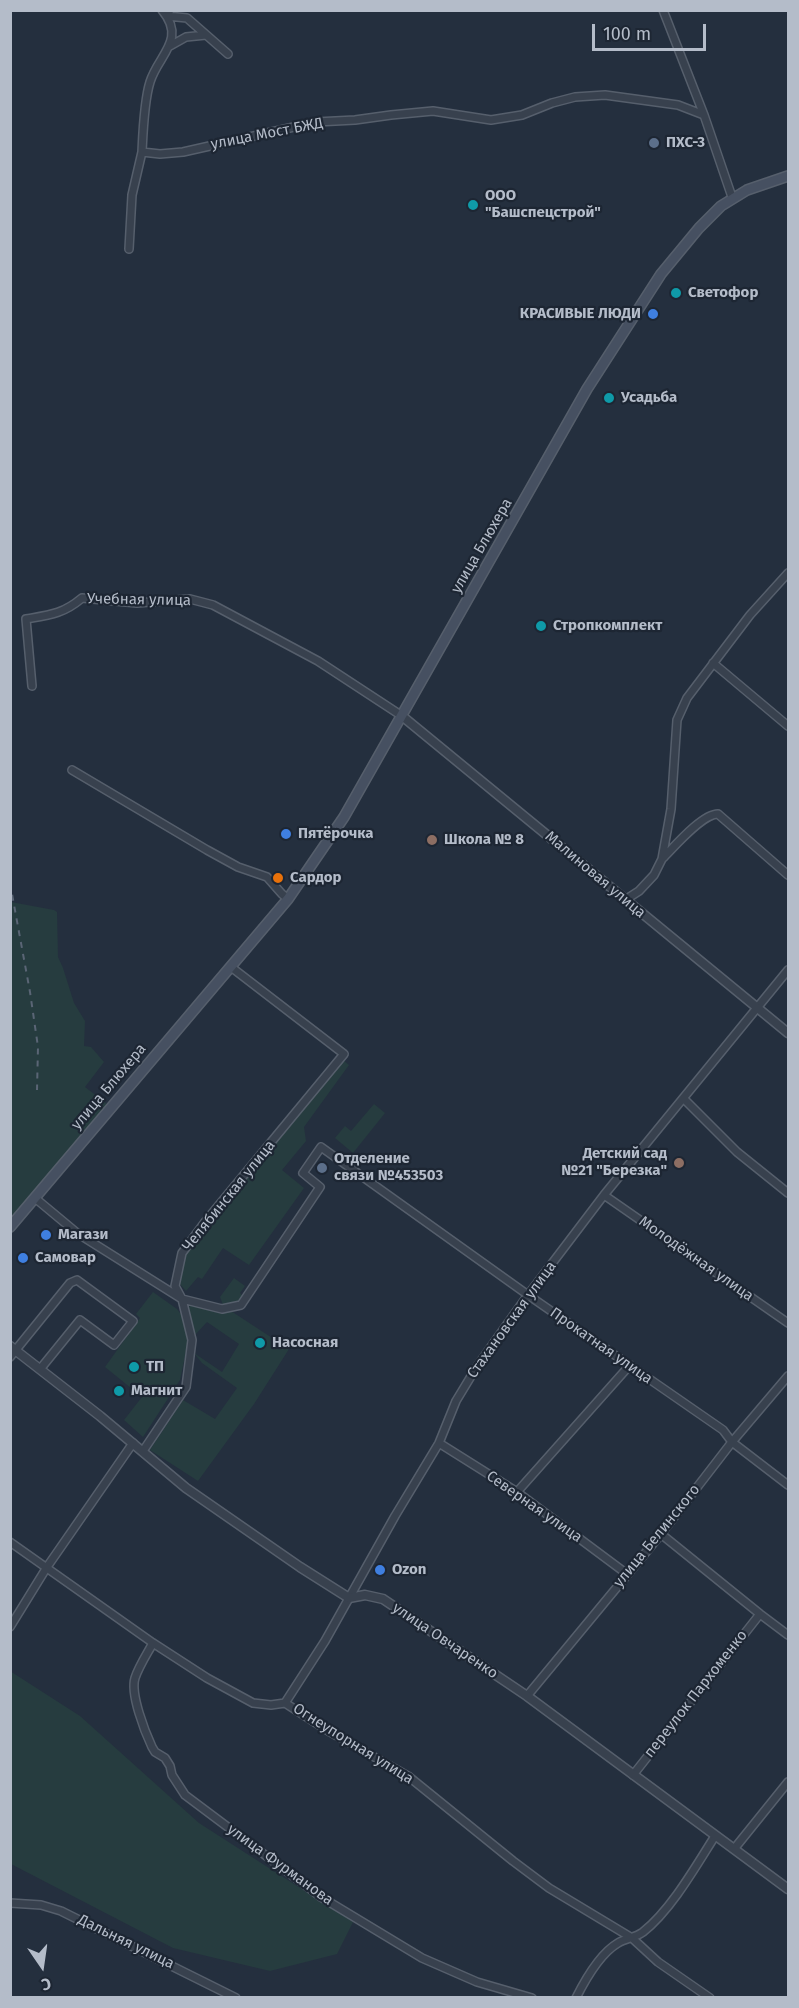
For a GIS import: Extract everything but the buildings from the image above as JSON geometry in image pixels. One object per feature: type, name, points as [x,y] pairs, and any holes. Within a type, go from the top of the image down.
[{"type":"main road","name":"улица Блюхера","points":[[10,1227],[288,899],[344,817],[587,389],[661,274],[710,216],[732,197],[789,176]]},
{"type":"street","points":[[663,10],[732,197]]},
{"type":"street","points":[[166,12],[187,18],[228,54]]},
{"type":"street","points":[[129,249],[132,195],[142,152],[150,81],[170,46],[172,32],[166,12]]},
{"type":"street","points":[[170,46],[186,37],[206,35]]},
{"type":"street","name":"улица Мост БЖД","points":[[142,152],[160,154],[183,152],[315,122],[433,111],[491,120],[522,115],[575,97],[605,94],[678,105],[704,116]]},
{"type":"street","points":[[624,900],[639,891],[654,875],[662,859],[671,809],[677,720],[687,698],[750,615],[789,573]]},
{"type":"street","name":"Учебная улица","points":[[32,686],[27,619],[57,614],[70,608],[82,598],[137,603],[190,599],[213,605],[318,661],[402,716]]},
{"type":"street","points":[[713,663],[789,726]]},
{"type":"street","name":"Малиновая улица","points":[[402,716],[789,1033]]},
{"type":"street","points":[[72,770],[207,850],[238,867],[267,877],[288,899]]},
{"type":"street","points":[[662,859],[701,822],[713,814],[718,814],[789,875]]},
{"type":"street","name":"Челябинская улица","points":[[143,1451],[186,1387],[192,1340],[182,1299],[175,1286],[182,1253],[344,1054],[231,967]]},
{"type":"street","name":"Стахановская улица","points":[[285,1703],[325,1641],[439,1443],[456,1401],[471,1376],[528,1295],[604,1196],[789,970]]},
{"type":"street","points":[[684,1099],[737,1152],[789,1194]]},
{"type":"street","name":"Прокатная улица","points":[[182,1299],[222,1309],[241,1305],[320,1187],[303,1173],[321,1148],[723,1430],[732,1442],[789,1485]]},
{"type":"street","name":"Молодёжная улица","points":[[604,1196],[789,1323]]},
{"type":"street","points":[[35,1198],[77,1233],[182,1299]]},
{"type":"street","points":[[41,1368],[80,1320],[114,1345],[133,1321],[77,1280],[70,1283],[12,1351],[41,1368],[186,1488],[349,1598]]},
{"type":"street","points":[[517,1492],[630,1365]]},
{"type":"street","name":"улица Белинского","points":[[527,1696],[661,1534],[732,1442],[789,1376]]},
{"type":"street","points":[[10,1627],[100,1487],[133,1443]]},
{"type":"street","name":"Северная улица","points":[[439,1443],[517,1492],[627,1574]]},
{"type":"street","points":[[661,1534],[789,1635]]},
{"type":"street","name":"Огнеупорная улица","points":[[10,1542],[153,1644],[207,1678],[253,1703],[271,1705],[285,1703],[330,1732],[408,1776],[549,1888],[632,1938],[658,1962],[710,1998]]},
{"type":"street","name":"улица Овчаренко","points":[[349,1598],[365,1595],[383,1599],[527,1696],[789,1889]]},
{"type":"street","name":"переулок Пархоменко","points":[[633,1775],[760,1614]]},
{"type":"street","name":"улица Фурманова","points":[[153,1644],[135,1678],[136,1699],[152,1748],[165,1758],[172,1775],[185,1795],[321,1897],[422,1958],[477,1982],[532,1998]]},
{"type":"street","points":[[734,1849],[789,1782]]},
{"type":"street","points":[[576,1998],[592,1970],[618,1942],[643,1932],[658,1917],[715,1836]]},
{"type":"street","name":"Дальняя улица","points":[[10,1903],[41,1905],[61,1911],[236,1998]]},
{"type":"green space","points":[[11,902],[57,912],[58,957],[74,1003],[85,1021],[84,1046],[91,1047],[104,1062],[85,1087],[107,1104],[11,1220]]},
{"type":"green space","points":[[343,1060],[349,1065],[304,1127],[306,1141],[282,1170],[304,1188],[249,1265],[223,1248],[202,1279],[198,1277],[186,1291],[178,1282],[185,1252]]},
{"type":"green space","points":[[374,1104],[385,1113],[353,1153],[335,1138],[345,1126],[351,1131]]},
{"type":"green space","points":[[234,1278],[245,1286],[240,1293],[243,1296],[237,1302],[223,1305],[220,1297]]},
{"type":"green space","points":[[153,1292],[177,1309],[183,1317],[188,1342],[180,1380],[143,1437],[124,1420],[142,1397],[105,1367],[140,1318],[136,1314]]},
{"type":"green space","points":[[191,1305],[220,1313],[231,1311],[289,1349],[254,1404],[198,1481],[150,1450],[183,1400],[215,1419],[237,1388],[202,1363],[194,1353],[222,1372],[239,1344],[207,1322],[194,1336],[188,1308]]},
{"type":"green space","points":[[10,1671],[80,1716],[199,1823],[353,1922],[337,1954],[270,1971],[173,1948],[11,1864]]},
{"type":"railway","points":[[10,883],[38,1047],[37,1090]]},
{"type":"place","name":"ПХС-3","points":[[654,143]]},
{"type":"place","name":"ООО \"Башспецстрой\"","points":[[473,205]]},
{"type":"place","name":"Светофор","points":[[676,293]]},
{"type":"place","name":"КРАСИВЫЕ ЛЮДИ","points":[[653,314]]},
{"type":"place","name":"Усадьба","points":[[609,398]]},
{"type":"place","name":"Стропкомплект","points":[[541,626]]},
{"type":"place","name":"Пятёрочка","points":[[286,834]]},
{"type":"place","name":"Школа № 8","points":[[432,840]]},
{"type":"place","name":"Сардор","points":[[278,878]]},
{"type":"place","name":"Детский сад №21 \"Березка\"","points":[[679,1163]]},
{"type":"place","name":"Отделение связи №453503","points":[[322,1168]]},
{"type":"place","name":"Магази","points":[[46,1235]]},
{"type":"place","name":"Самовар","points":[[23,1258]]},
{"type":"place","name":"Насосная","points":[[260,1343]]},
{"type":"place","name":"ТП","points":[[134,1367]]},
{"type":"place","name":"Магнит","points":[[119,1391]]},
{"type":"place","name":"Ozon","points":[[380,1570]]}]
